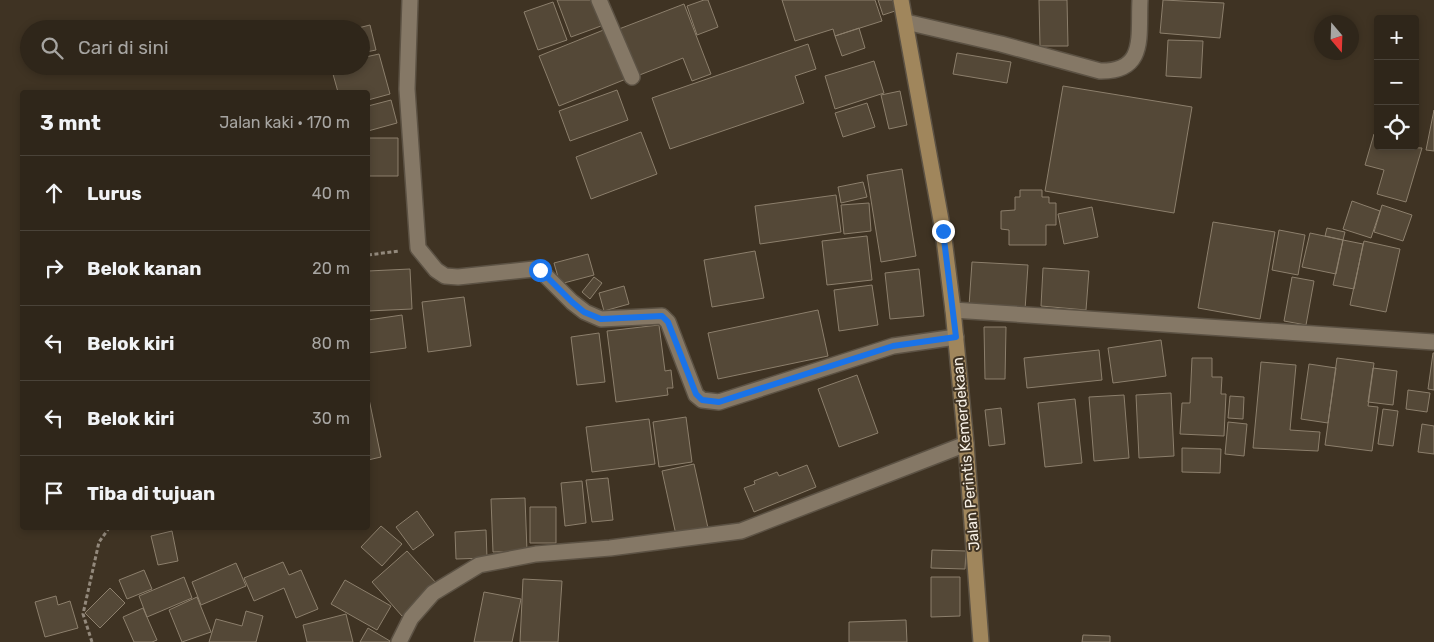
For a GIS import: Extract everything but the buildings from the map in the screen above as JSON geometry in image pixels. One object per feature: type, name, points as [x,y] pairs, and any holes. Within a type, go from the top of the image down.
[{"type":"street","points":[[410,0],[407,89],[418,248],[436,270],[446,276],[458,277],[534,268],[540,270],[584,312],[601,319],[662,316],[668,322],[696,394],[710,402],[719,402],[893,346],[956,337]]},
{"type":"street","points":[[599,0],[632,77]]},
{"type":"street","name":"Jalan Perintis Kemerdekaan","points":[[901,0],[943,231],[953,310],[966,444],[981,642]]},
{"type":"street","points":[[906,22],[1001,44],[1100,71],[1114,71],[1128,66],[1135,58],[1140,0]]},
{"type":"street","points":[[953,310],[1434,342]]},
{"type":"street","points":[[399,642],[411,618],[433,593],[479,565],[536,554],[610,548],[741,531],[966,444]]},
{"type":"path","points":[[370,255],[418,248]]},
{"type":"path","points":[[92,642],[83,614],[99,542],[107,530]]},
{"type":"route","points":[[540,270],[584,312],[601,319],[662,316],[668,322],[696,394],[702,400],[719,402],[893,346],[956,337],[943,231]]}]
